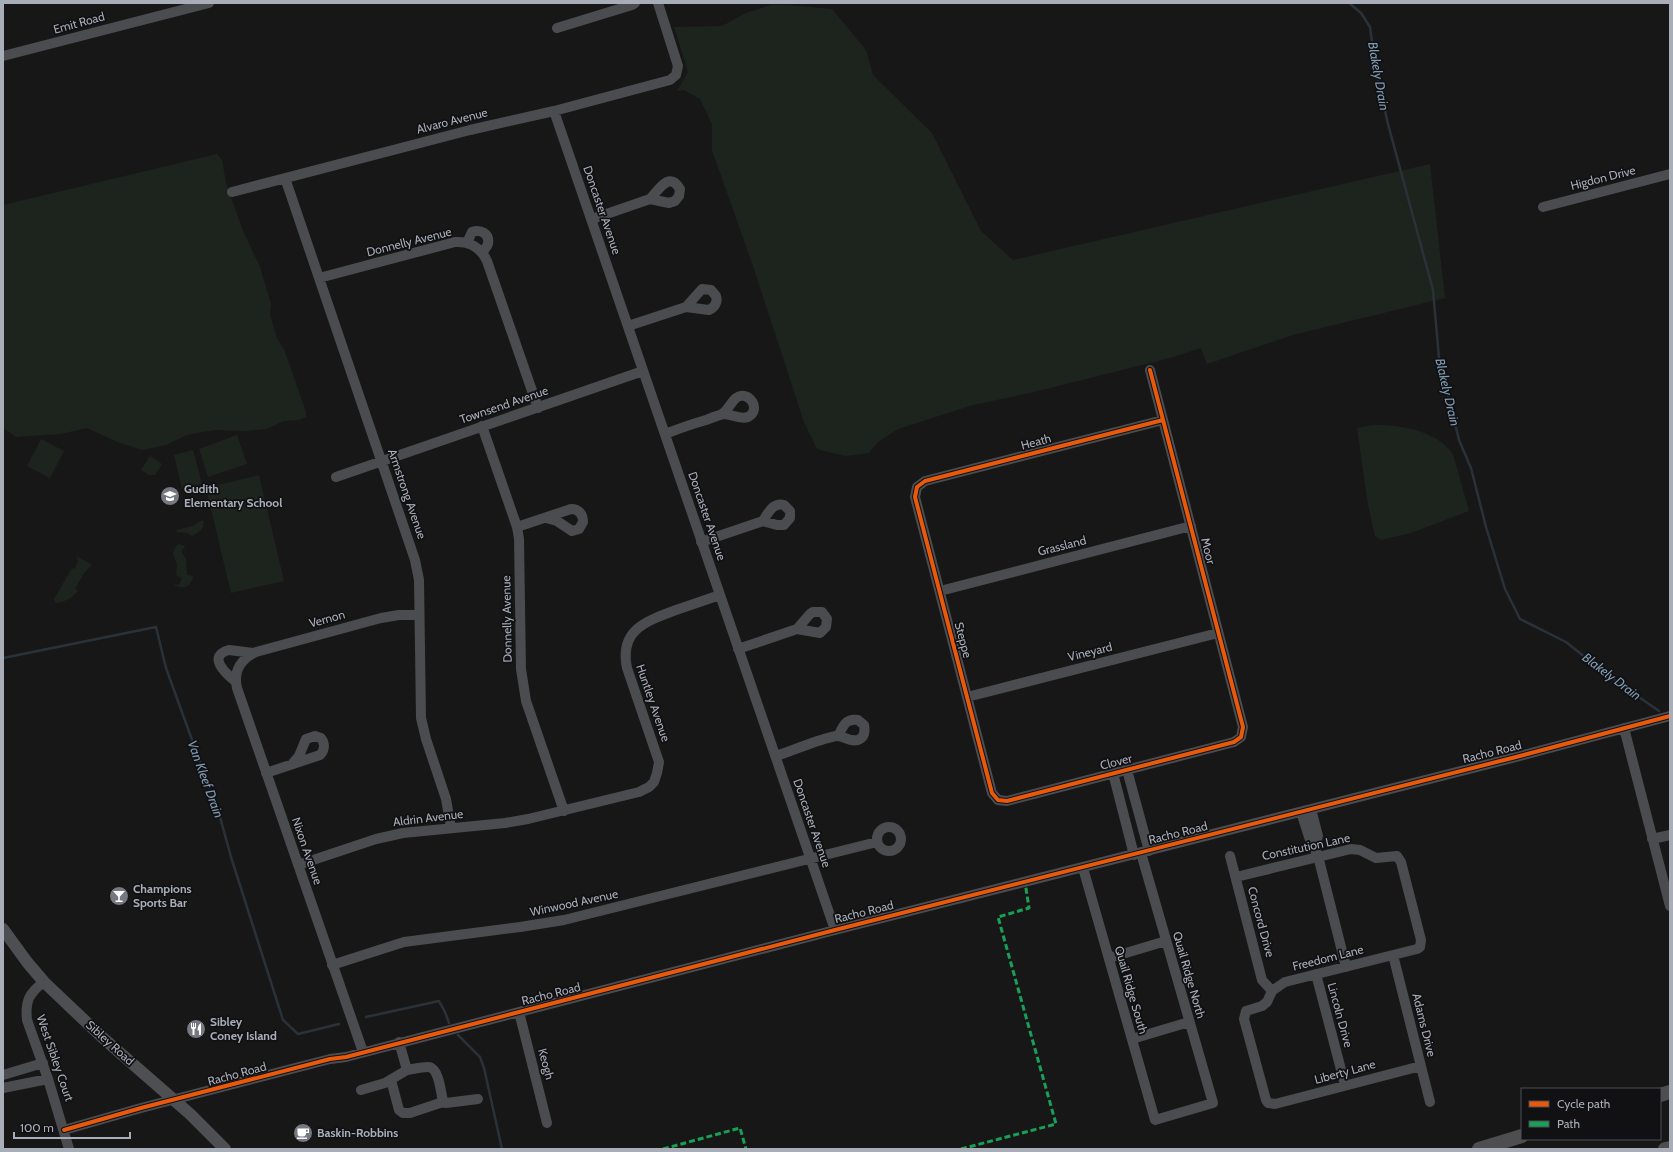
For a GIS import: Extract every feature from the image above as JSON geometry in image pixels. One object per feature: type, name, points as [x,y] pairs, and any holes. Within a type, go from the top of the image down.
[{"type":"highway","points":[[1479,1149],[1521,1136]]},
{"type":"highway","points":[[1665,1149],[1670,1148]]},
{"type":"main road","name":"Sibley Road","points":[[3,929],[27,962],[44,982],[175,1101],[225,1149]]},
{"type":"street","name":"Emit Road","points":[[3,56],[209,3]]},
{"type":"street","points":[[557,28],[635,3]]},
{"type":"street","name":"Alvaro Avenue","points":[[232,192],[470,130],[554,111],[670,80],[676,75],[678,66],[658,3]]},
{"type":"street","name":"Doncaster Avenue","points":[[554,111],[701,542],[776,756],[834,930]]},
{"type":"street","name":"Higdon Drive","points":[[1543,207],[1670,174]]},
{"type":"street","name":"Armstrong Avenue","points":[[285,178],[319,278],[377,462],[415,560],[419,580],[421,718],[426,739],[446,799],[451,828]]},
{"type":"street","points":[[592,219],[650,199]]},
{"type":"street","points":[[467,243],[472,232],[478,231],[483,232],[488,240],[487,246],[482,253],[487,261],[538,408]]},
{"type":"street","name":"Donnelly Avenue","points":[[319,278],[455,242],[467,243],[475,246],[482,253]]},
{"type":"street","points":[[628,326],[686,307]]},
{"type":"street","name":"Moor","points":[[1150,370],[1243,727],[1241,737]]},
{"type":"street","name":"Townsend Avenue","points":[[336,477],[643,371]]},
{"type":"street","points":[[665,434],[722,414]]},
{"type":"street","name":"Heath","points":[[917,487],[925,481],[1163,420]]},
{"type":"street","name":"Donnelly Avenue","points":[[482,426],[517,527],[520,548],[522,686],[528,708],[564,811]]},
{"type":"street","name":"Steppe","points":[[917,487],[915,496],[992,792],[995,797]]},
{"type":"street","points":[[517,527],[546,518]]},
{"type":"street","points":[[701,542],[763,521]]},
{"type":"street","name":"Grassland","points":[[940,591],[1191,526]]},
{"type":"street","name":"Huntley Avenue","points":[[564,811],[639,792],[649,787],[654,782],[658,766],[657,755],[627,668],[625,659],[626,646],[632,634],[647,621],[720,595]]},
{"type":"street","name":"Vernon","points":[[235,681],[237,671],[243,659],[253,653],[381,618],[419,615]]},
{"type":"street","points":[[738,649],[798,629]]},
{"type":"street","name":"Vineyard","points":[[967,697],[1218,633]]},
{"type":"street","points":[[235,681],[220,666],[219,660],[221,655],[230,650],[253,653]]},
{"type":"street","name":"Nixon Avenue","points":[[235,681],[298,865],[337,964],[364,1052]]},
{"type":"street","name":"Racho Road","points":[[64,1130],[141,1108],[175,1101],[399,1042],[834,930],[1083,868],[1670,716]]},
{"type":"street","points":[[1624,728],[1670,906]]},
{"type":"street","points":[[776,756],[838,736]]},
{"type":"street","name":"Clover","points":[[995,797],[1002,801],[1007,801],[1234,742],[1241,737]]},
{"type":"street","points":[[266,773],[293,764]]},
{"type":"street","points":[[1127,770],[1141,853]]},
{"type":"street","points":[[1113,773],[1141,853]]},
{"type":"street","points":[[1306,810],[1309,837],[1317,851],[1346,967]]},
{"type":"street","name":"Aldrin Avenue","points":[[298,865],[376,839],[403,833],[505,823],[564,811]]},
{"type":"street","points":[[1652,839],[1670,835]]},
{"type":"street","name":"Winwood Avenue","points":[[337,964],[404,942],[564,920],[877,842]]},
{"type":"street","name":"Constitution Lane","points":[[1236,877],[1317,851],[1356,849],[1376,858],[1397,856],[1401,862],[1419,933]]},
{"type":"street","name":"Quail Ridge North","points":[[1141,853],[1213,1103],[1155,1120]]},
{"type":"street","name":"Concord Drive","points":[[1230,856],[1262,980],[1272,991]]},
{"type":"street","name":"Quail Ridge South","points":[[1083,868],[1155,1120]]},
{"type":"street","name":"Freedom Lane","points":[[1274,1104],[1268,1103],[1264,1097],[1244,1019],[1246,1011],[1262,1006],[1267,1002],[1272,991],[1285,982],[1420,947],[1421,940],[1419,933]]},
{"type":"street","points":[[1109,958],[1166,941]]},
{"type":"street","name":"Adams Drive","points":[[1393,955],[1430,1102]]},
{"type":"street","name":"Lincoln Drive","points":[[1316,974],[1345,1086]]},
{"type":"street","name":"West Sibley Court","points":[[44,982],[32,992],[28,1001],[26,1011],[28,1027],[48,1078],[69,1149]]},
{"type":"street","name":"Keogh","points":[[519,1012],[548,1123]]},
{"type":"street","points":[[1132,1039],[1189,1022]]},
{"type":"street","points":[[399,1042],[407,1070]]},
{"type":"street","points":[[3,1075],[43,1064]]},
{"type":"street","points":[[361,1090],[386,1083],[407,1070],[429,1066],[437,1072],[443,1102]]},
{"type":"street","name":"Liberty Lane","points":[[1274,1104],[1421,1066]]},
{"type":"street","points":[[3,1088],[48,1078]]},
{"type":"street","points":[[391,1080],[399,1110],[403,1113],[410,1113],[443,1102],[449,1104],[478,1099]]},
{"type":"shaded area","points":[[771,5],[832,9],[866,50],[873,75],[932,133],[981,231],[1013,260],[1430,164],[1445,298],[1293,335],[1207,364],[1201,348],[1170,358],[1034,392],[973,405],[898,429],[878,442],[869,453],[845,456],[817,449],[804,422],[753,266],[712,150],[712,124],[700,99],[684,90],[677,91],[688,72],[674,27],[722,26],[746,13]]},
{"type":"shaded area","points":[[217,154],[222,160],[226,183],[243,231],[260,267],[271,304],[270,315],[277,338],[284,349],[306,412],[306,417],[299,420],[284,421],[266,429],[245,431],[214,430],[187,435],[166,445],[142,450],[115,441],[87,428],[61,434],[16,437],[3,428],[3,205]]},
{"type":"shaded area","points":[[1373,425],[1394,426],[1417,430],[1428,434],[1446,446],[1453,454],[1469,511],[1411,533],[1381,540],[1375,536],[1368,505],[1357,428]]},
{"type":"shaded area","points":[[237,435],[247,464],[208,477],[199,449]]},
{"type":"shaded area","points":[[41,439],[64,451],[50,478],[27,466]]},
{"type":"shaded area","points":[[193,450],[202,484],[182,489],[174,455]]},
{"type":"shaded area","points":[[150,456],[162,464],[155,475],[149,475],[141,470]]},
{"type":"shaded area","points":[[259,475],[284,581],[231,593],[206,488]]},
{"type":"shaded area","points":[[203,520],[204,525],[201,530],[192,536],[187,533],[176,532],[177,530],[195,525]]},
{"type":"shaded area","points":[[179,544],[185,546],[181,550],[186,560],[187,575],[193,576],[190,584],[185,587],[179,587],[172,583],[179,585],[182,578],[176,575],[177,565],[173,553],[176,546]]},
{"type":"shaded area","points":[[76,556],[91,564],[91,566],[84,573],[75,589],[78,591],[71,598],[56,603],[54,599],[72,568],[75,569],[78,561]]},
{"type":"waterway","name":"Blakely Drain","points":[[1349,3],[1361,13],[1370,27],[1376,71],[1388,124],[1433,290],[1439,358],[1459,440],[1471,468],[1486,527],[1505,589],[1520,619],[1566,642],[1606,674],[1659,711]]},
{"type":"waterway","name":"Van Kleef Drain","points":[[3,658],[156,627],[166,668],[220,817],[231,857],[283,1020],[298,1034],[339,1024]]},
{"type":"waterway","name":"Van Kleef Drain","points":[[366,1017],[439,1001],[449,1023]]},
{"type":"waterway","name":"Van Kleef Drain","points":[[458,1035],[480,1057],[484,1068],[502,1149]]},
{"type":"marked path","points":[[961,1149],[1056,1124],[998,917],[1029,908],[1025,882]]},
{"type":"marked path","points":[[663,1149],[740,1128],[746,1149]]},
{"type":"cycle path","points":[[1150,370],[1243,727],[1241,737],[1234,742],[1007,801],[998,800],[992,793],[915,497],[917,487],[925,481],[1163,420]]},
{"type":"cycle path","points":[[64,1130],[141,1108],[330,1059],[346,1057],[835,930],[1516,757],[1670,716]]},
{"type":"place","name":"Gudith Elementary School","points":[[170,496]]},
{"type":"place","name":"Champions Sports Bar","points":[[119,896]]},
{"type":"place","name":"Sibley Coney Island","points":[[196,1029]]},
{"type":"place","name":"Baskin-Robbins","points":[[303,1133]]}]
